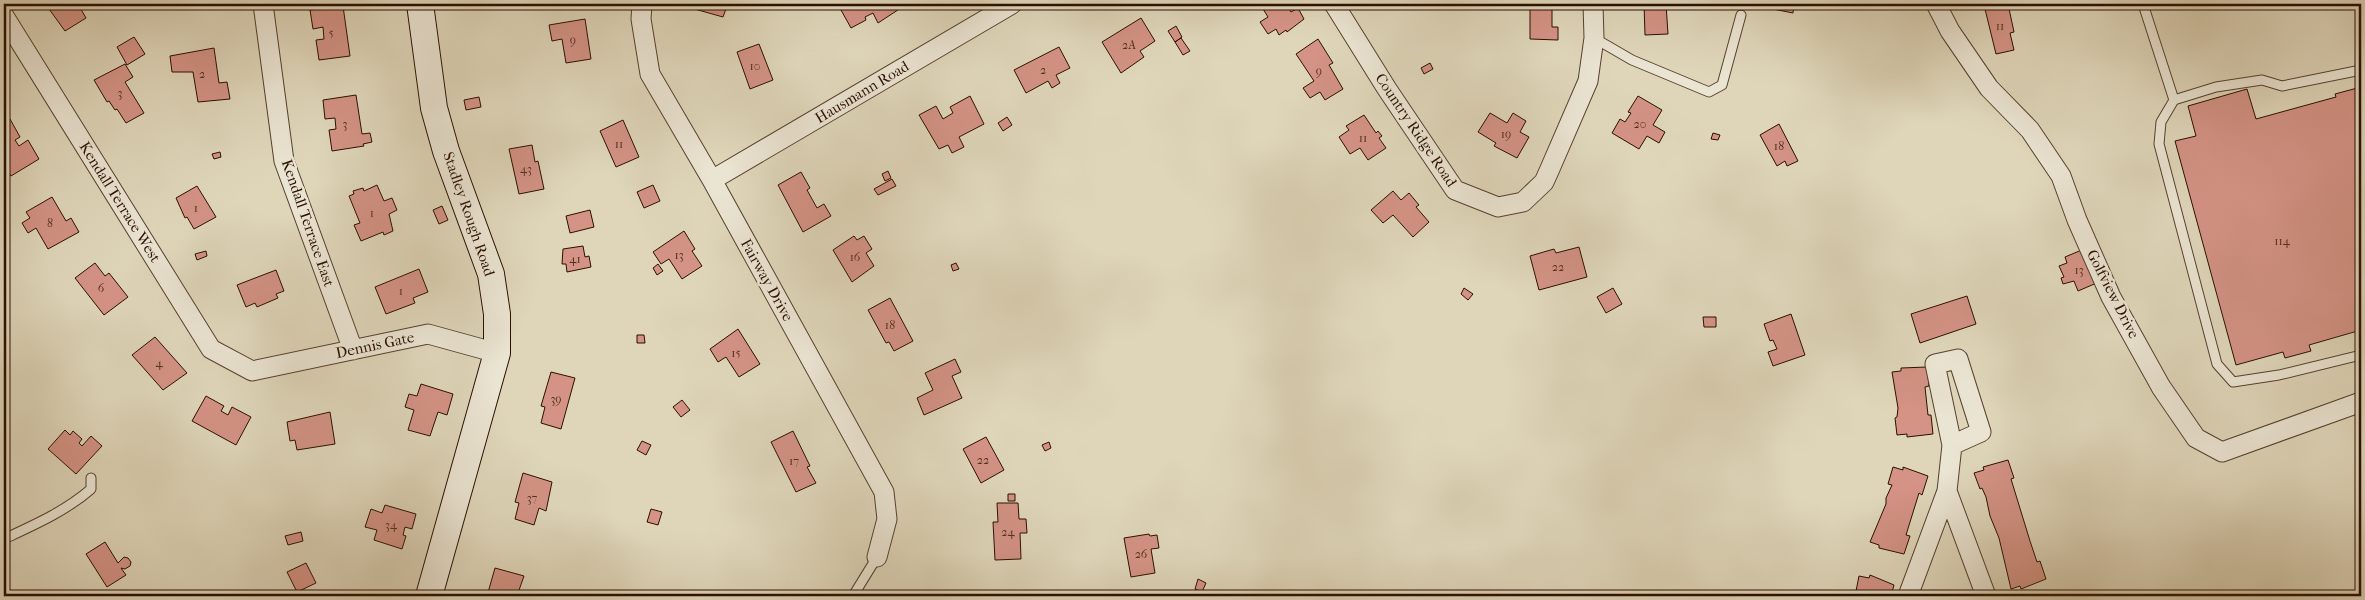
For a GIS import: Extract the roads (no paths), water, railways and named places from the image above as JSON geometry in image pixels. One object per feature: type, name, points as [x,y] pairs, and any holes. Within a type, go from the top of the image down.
[{"type":"main road","name":"Stadley Rough Road","points":[[420,4],[434,108],[446,151],[491,274],[497,314],[497,352],[478,427],[429,596]]},
{"type":"street","name":"Kendall Terrace East","points":[[263,4],[284,161],[352,350]]},
{"type":"street","name":"Fairway Drive","points":[[642,4],[641,19],[650,74],[712,180],[884,492],[887,519],[877,557]]},
{"type":"street","name":"Hausmann Road","points":[[712,180],[1012,4]]},
{"type":"street","name":"Country Ridge Road","points":[[1334,4],[1387,89],[1455,190],[1498,207],[1523,202],[1544,182],[1588,81],[1594,38],[1593,4]]},
{"type":"street","name":"Golfview Drive","points":[[1936,4],[1950,31],[1989,88],[2030,130],[2061,176],[2077,220],[2111,297],[2161,387],[2196,438],[2222,452],[2361,402]]},
{"type":"street","name":"Kendall Terrace West","points":[[4,16],[211,349],[252,371]]},
{"type":"street","name":"Dennis Gate","points":[[252,371],[428,334],[497,352]]},
{"type":"street","points":[[1908,596],[1947,491],[1952,445]]},
{"type":"street","points":[[1947,491],[1986,596]]},
{"type":"lane","points":[[2143,4],[2174,100]]},
{"type":"lane","points":[[1594,38],[1632,60],[1709,92],[1722,85],[1741,15]]},
{"type":"lane","points":[[2361,70],[2282,86],[2262,80],[2216,87],[2174,100],[2161,122],[2159,144],[2217,364],[2234,382],[2279,375],[2361,355]]},
{"type":"lane","points":[[4,539],[79,500],[91,489],[91,478]]},
{"type":"lane","points":[[853,596],[877,557]]}]
